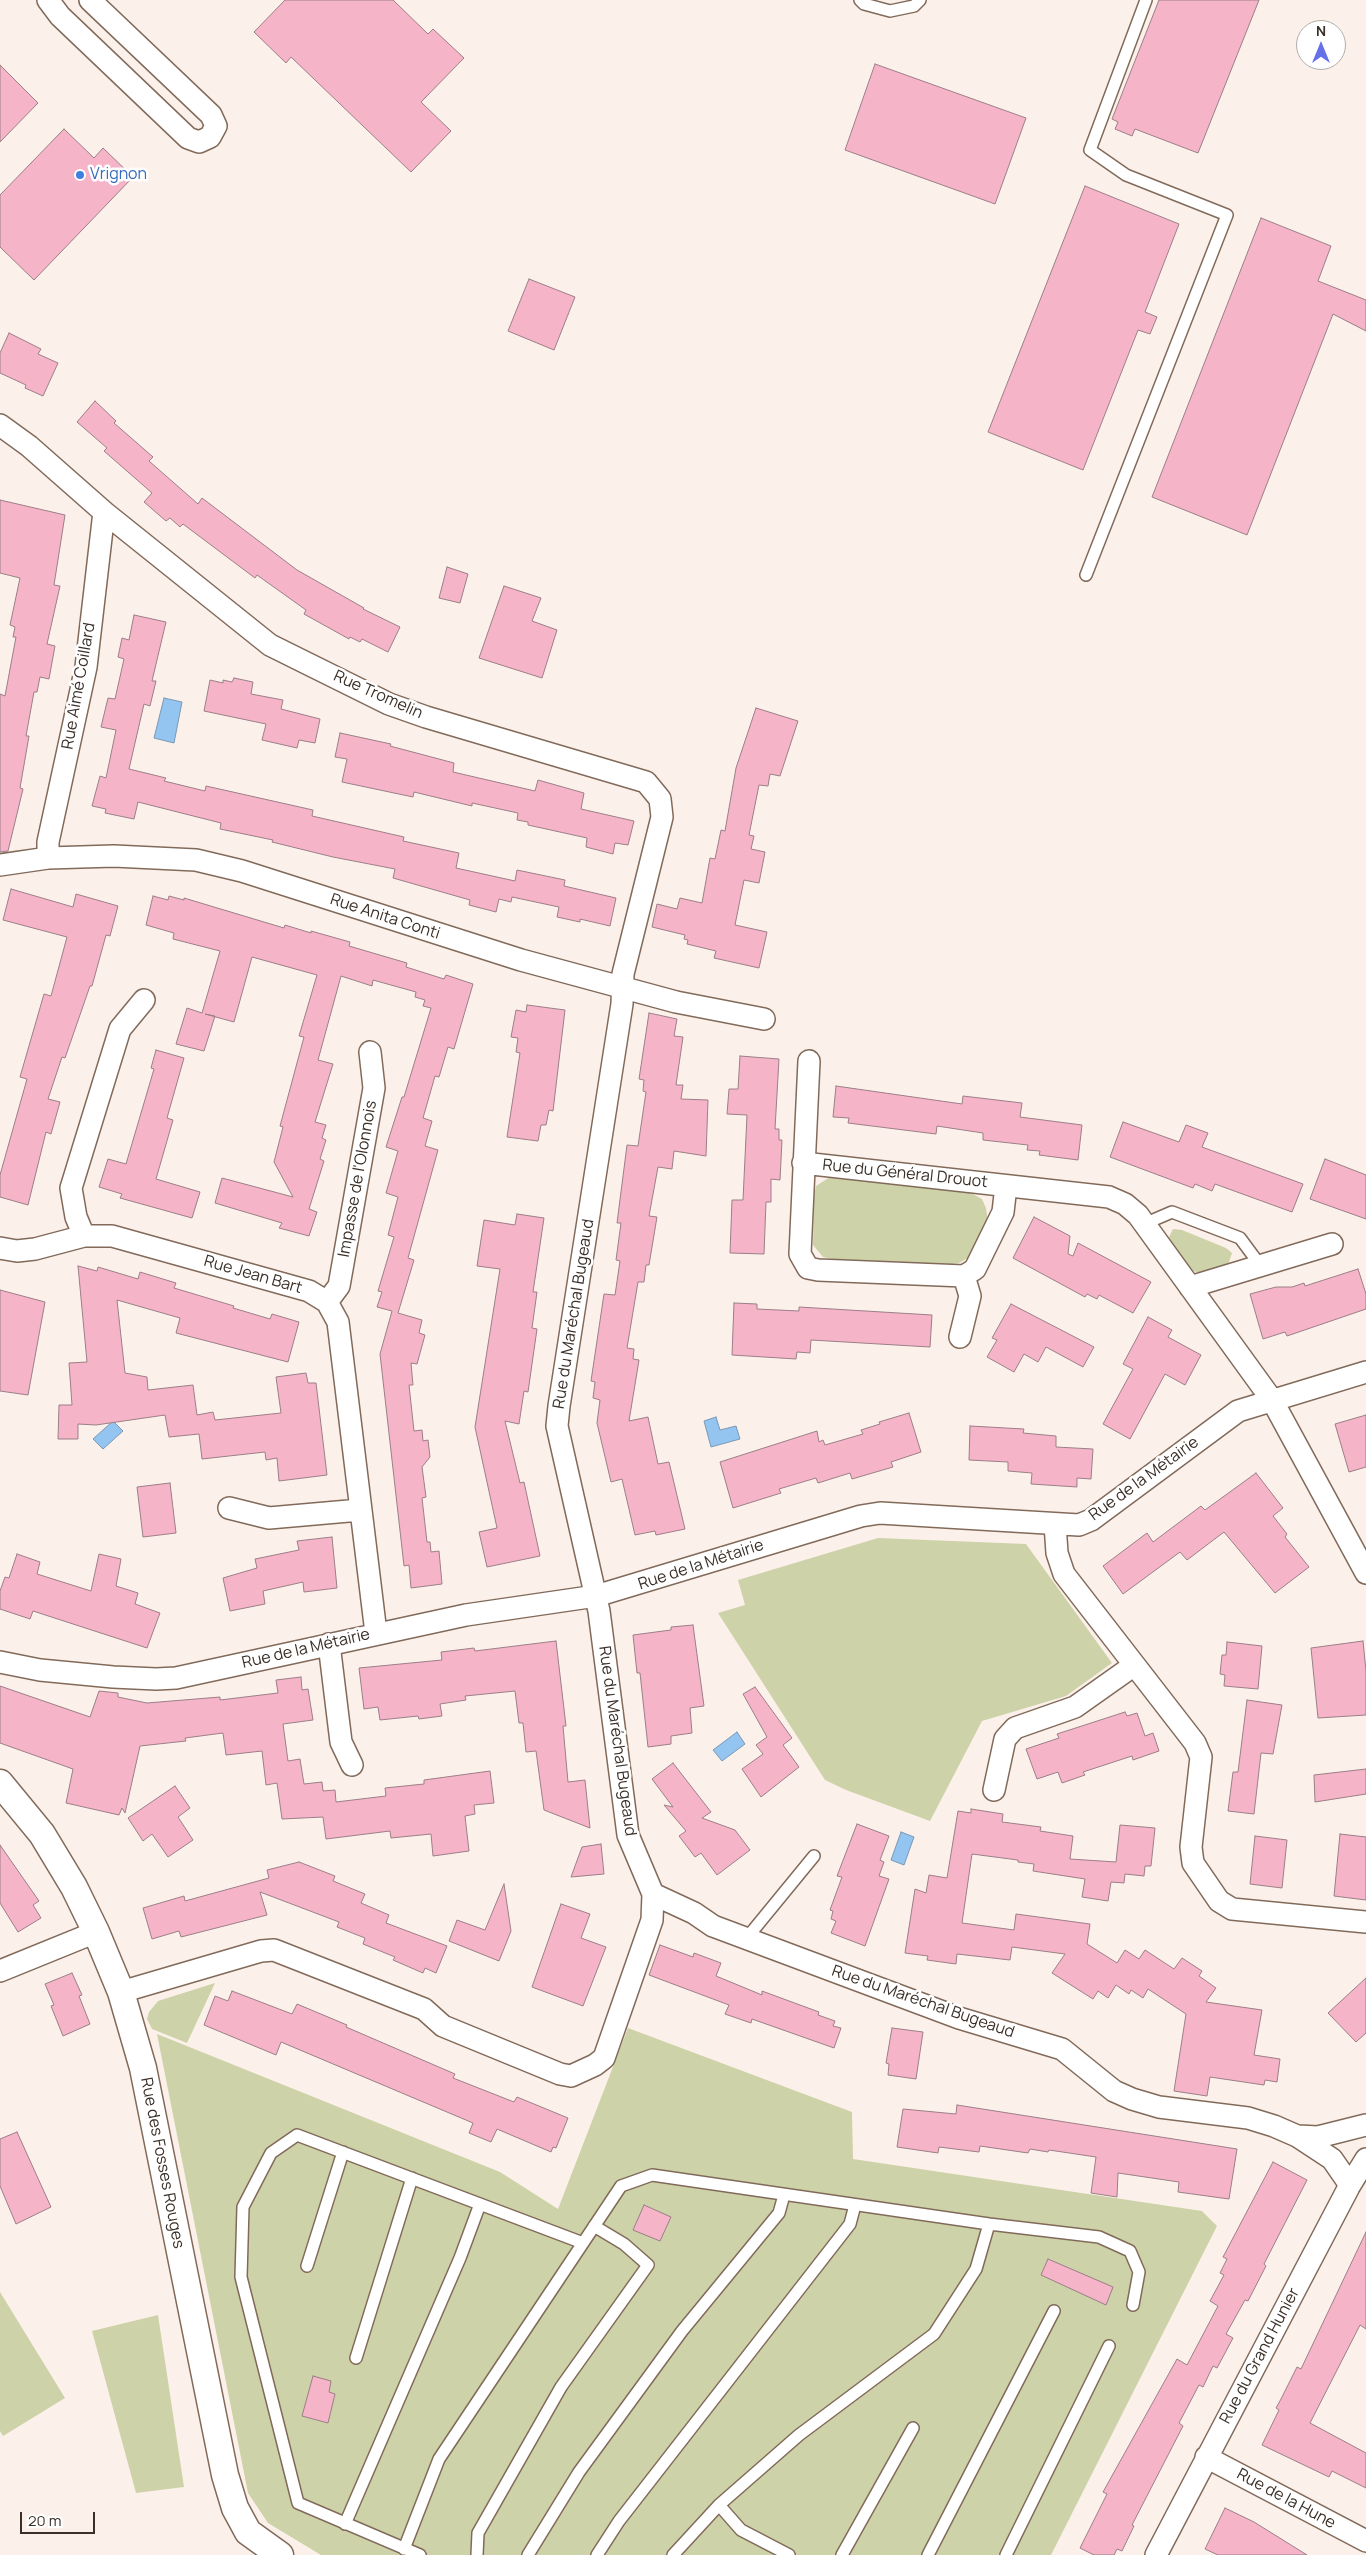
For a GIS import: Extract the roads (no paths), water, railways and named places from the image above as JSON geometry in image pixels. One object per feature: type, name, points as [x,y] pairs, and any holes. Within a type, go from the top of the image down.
[{"type":"street","points":[[48,0],[60,16],[188,138],[199,142],[210,137],[216,126],[211,115],[90,0]]},
{"type":"street","name":"Rue Tromelin","points":[[0,425],[29,446],[104,512],[270,645],[398,707],[646,782],[660,799],[662,818],[623,974],[622,988]]},
{"type":"street","name":"Rue Aimé Coillard","points":[[48,858],[48,842],[86,667],[104,512]]},
{"type":"street","name":"Rue Anita Conti","points":[[0,865],[48,858],[114,856],[196,860],[242,871],[521,960],[676,1002],[764,1019]]},
{"type":"street","name":"Rue du Maréchal Bugeaud","points":[[622,988],[621,1012],[558,1406],[557,1426],[596,1596],[628,1835],[653,1894],[694,1913],[713,1926],[746,1939],[959,2018],[1062,2049],[1077,2059],[1114,2091],[1132,2099],[1159,2107],[1261,2121],[1297,2136],[1332,2158],[1350,2185]]},
{"type":"street","points":[[84,1236],[76,1217],[71,1188],[120,1030],[144,1000]]},
{"type":"street","name":"Impasse de l'Olonnois","points":[[327,1302],[340,1286],[374,1088],[370,1052]]},
{"type":"street","name":"Rue du Général Drouot","points":[[808,1060],[800,1254],[808,1268],[964,1276],[975,1269],[1003,1212],[1006,1186]]},
{"type":"street","name":"Rue du Général Drouot","points":[[803,1163],[1109,1197],[1124,1204],[1144,1224],[1272,1400],[1366,1572]]},
{"type":"street","name":"Rue Jean Bart","points":[[0,1248],[17,1250],[36,1249],[84,1236],[112,1236],[309,1291],[327,1302]]},
{"type":"street","points":[[1190,1287],[1332,1244]]},
{"type":"street","points":[[960,1337],[970,1296],[964,1276]]},
{"type":"street","points":[[327,1302],[338,1322],[376,1633]]},
{"type":"street","name":"Rue de la Métairie","points":[[0,1662],[40,1670],[156,1680],[176,1678],[376,1633],[466,1615],[596,1596],[804,1533],[880,1513],[1079,1525],[1091,1520],[1238,1411],[1366,1372]]},
{"type":"street","points":[[228,1508],[269,1518],[360,1510]]},
{"type":"street","points":[[1055,1524],[1057,1553],[1064,1574],[1133,1666],[1196,1743],[1201,1757],[1191,1847],[1194,1863],[1219,1901],[1232,1909],[1366,1922]]},
{"type":"street","points":[[329,1644],[341,1742],[352,1765]]},
{"type":"street","points":[[994,1790],[1005,1739],[1015,1728],[1075,1707],[1133,1666]]},
{"type":"street","name":"Rue des Fosses Rouges","points":[[0,1782],[42,1834],[74,1887],[96,1932],[121,1992],[143,2068],[225,2475],[235,2508],[248,2532],[280,2555]]},
{"type":"street","points":[[121,1992],[261,1951],[274,1950],[424,2009],[443,2026],[560,2074],[571,2076],[595,2065],[604,2058],[652,1920],[653,1894]]},
{"type":"street","points":[[0,1971],[96,1932]]},
{"type":"street","name":"Rue du Maréchal Bugeaud","points":[[1297,2136],[1318,2137],[1366,2124]]},
{"type":"street","name":"Rue du Grand Hunier","points":[[1156,2555],[1350,2185],[1366,2159]]},
{"type":"street","name":"Rue de la Hune","points":[[1206,2458],[1366,2541]]},
{"type":"lane","points":[[860,0],[864,4],[890,11],[914,6],[920,0]]},
{"type":"lane","points":[[1086,575],[1227,216],[1126,175],[1090,150],[1146,0]]},
{"type":"lane","points":[[1144,1224],[1172,1212],[1240,1238],[1260,1266]]},
{"type":"lane","points":[[746,1939],[814,1856]]},
{"type":"lane","points":[[420,2555],[298,2503],[241,2277],[242,2207],[271,2153],[297,2135],[583,2243]]},
{"type":"lane","points":[[308,2266],[343,2152]]},
{"type":"lane","points":[[404,2549],[439,2459],[621,2186],[652,2175],[989,2224],[1099,2237],[1130,2251],[1139,2272],[1133,2305]]},
{"type":"lane","points":[[356,2358],[412,2178]]},
{"type":"lane","points":[[528,2555],[579,2472],[682,2331],[779,2213],[784,2195]]},
{"type":"lane","points":[[345,2524],[460,2258],[480,2204]]},
{"type":"lane","points":[[597,2555],[619,2521],[850,2224],[855,2205]]},
{"type":"lane","points":[[673,2555],[719,2505],[799,2435],[934,2334],[976,2269],[989,2224]]},
{"type":"lane","points":[[477,2555],[478,2533],[561,2388],[648,2265],[624,2244],[594,2226]]},
{"type":"lane","points":[[928,2555],[1054,2311]]},
{"type":"lane","points":[[1006,2555],[1109,2346]]},
{"type":"lane","points":[[842,2555],[913,2428]]},
{"type":"lane","points":[[719,2505],[741,2530],[789,2555]]},
{"type":"water","points":[[164,698],[182,702],[174,743],[154,738]]},
{"type":"water","points":[[716,1417],[720,1430],[736,1426],[740,1439],[711,1447],[704,1421]]},
{"type":"water","points":[[113,1421],[123,1431],[103,1449],[93,1439]]},
{"type":"water","points":[[737,1732],[745,1744],[722,1761],[713,1750]]},
{"type":"water","points":[[901,1832],[914,1837],[904,1865],[891,1860]]},
{"type":"place","name":"Vrignon","points":[[80,175]]}]
